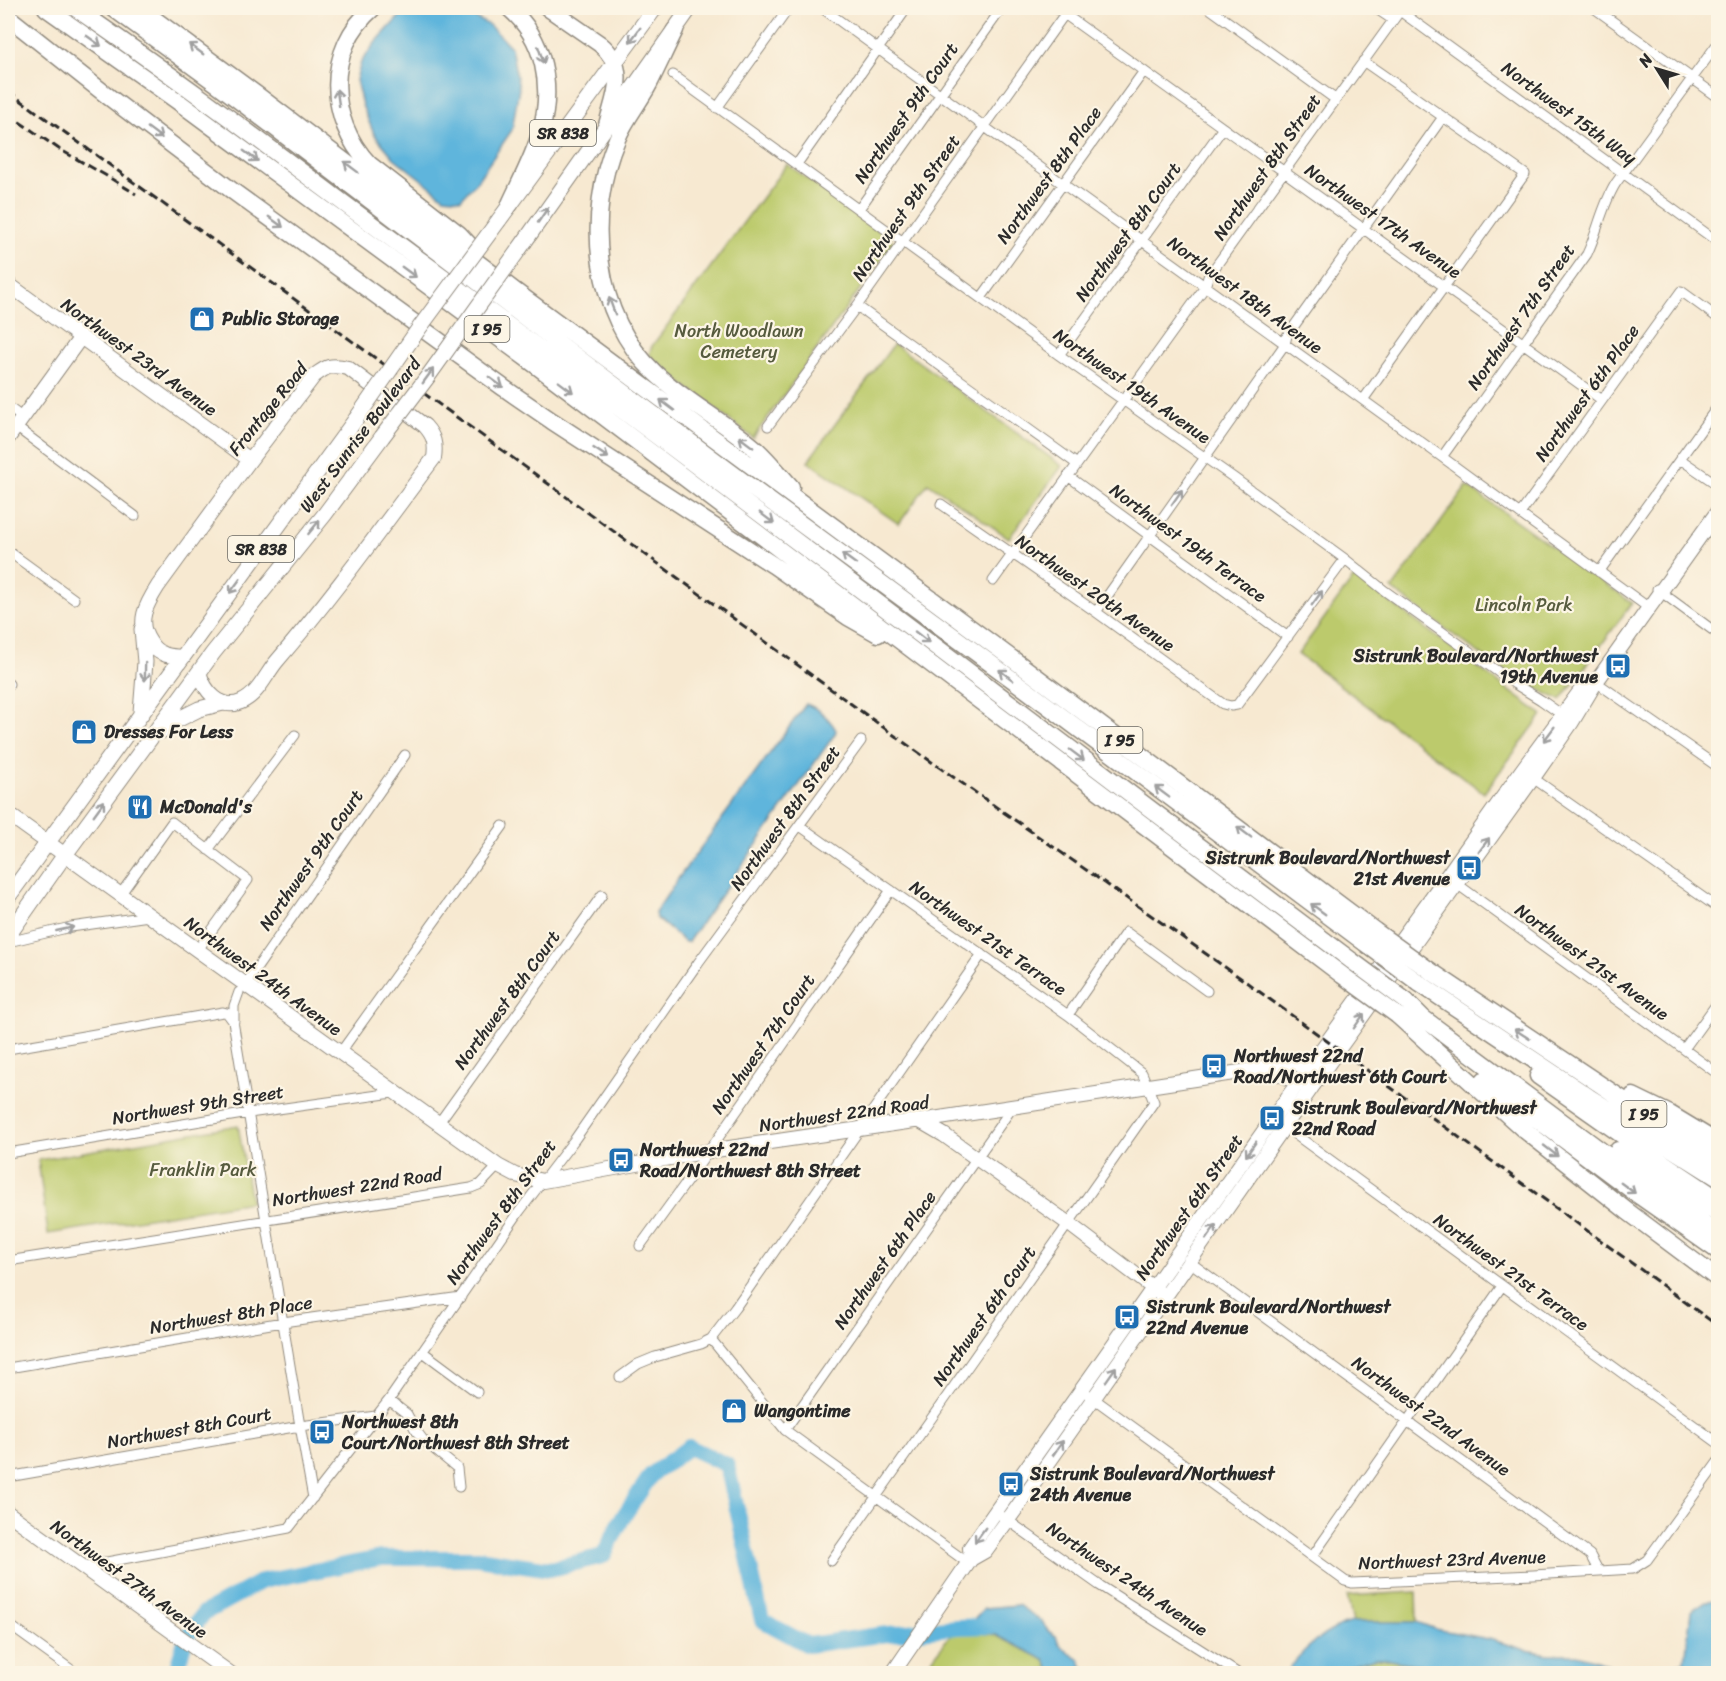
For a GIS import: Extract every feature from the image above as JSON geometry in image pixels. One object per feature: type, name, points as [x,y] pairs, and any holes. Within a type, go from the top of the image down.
[{"type":"highway","name":"I 95","points":[[46,8],[176,100],[555,379],[753,527],[923,659],[1401,1008],[1622,1183],[1719,1251]]},
{"type":"highway","points":[[75,8],[170,75],[625,411],[1051,735],[1347,968]]},
{"type":"highway","points":[[113,8],[213,80],[517,312],[1046,705],[1370,937]]},
{"type":"highway","name":"I 95","points":[[139,8],[815,515],[957,618],[1370,937],[1424,976],[1719,1160]]},
{"type":"highway","points":[[373,8],[349,34],[338,67],[338,100],[347,132],[369,164],[459,234],[515,291]]},
{"type":"highway","points":[[509,8],[523,22],[539,49],[545,70],[547,91],[541,132],[510,204]]},
{"type":"highway","points":[[548,8],[608,50],[615,62],[617,88],[608,125]]},
{"type":"highway","points":[[8,17],[176,148],[552,421],[848,618],[923,659]]},
{"type":"highway","points":[[675,30],[649,85],[620,131],[608,164],[598,223],[607,290],[625,334],[648,367],[758,450],[815,515]]},
{"type":"highway","points":[[1424,976],[1446,1002],[1490,1040],[1637,1145],[1719,1198]]},
{"type":"highway","points":[[1446,1002],[1599,1104],[1719,1178]]},
{"type":"highway","points":[[1401,1008],[1426,1014],[1584,1128],[1719,1214]]},
{"type":"highway","points":[[1401,1008],[1423,1018],[1608,1156],[1719,1234]]},
{"type":"highway","points":[[1401,1008],[1522,1128],[1627,1211],[1719,1279]]},
{"type":"highway","points":[[1571,1066],[1670,1114],[1719,1143]]},
{"type":"main road","name":"West Sunrise Boulevard","points":[[8,897],[356,419],[420,327],[655,8]]},
{"type":"main road","name":"West Sunrise Boulevard","points":[[8,936],[64,855],[199,672],[325,514],[449,348],[690,8]]},
{"type":"main road","points":[[141,715],[145,682],[142,629]]},
{"type":"main road","points":[[151,738],[186,715],[223,703]]},
{"type":"street","points":[[717,108],[789,8]]},
{"type":"street","name":"Northwest 18th Avenue","points":[[822,8],[1646,606]]},
{"type":"street","points":[[796,164],[907,8]]},
{"type":"street","name":"Northwest 9th Court","points":[[859,209],[1002,8]]},
{"type":"street","name":"Northwest 17th Avenue","points":[[1056,8],[1067,11],[1144,71],[1602,400]]},
{"type":"street","points":[[1209,8],[1335,99]]},
{"type":"street","points":[[1375,8],[1393,20]]},
{"type":"street","points":[[1594,8],[1719,97]]},
{"type":"street","name":"Northwest 8th Street","points":[[993,580],[1401,9]]},
{"type":"street","name":"Northwest 15th Way","points":[[1401,9],[1719,242]]},
{"type":"street","name":"Northwest 9th Street","points":[[768,426],[857,306],[1067,11]]},
{"type":"street","name":"Northwest 7th Street","points":[[1442,457],[1587,254],[1596,235],[1608,196],[1719,43]]},
{"type":"street","points":[[1363,61],[1525,174],[1363,400]]},
{"type":"street","name":"Northwest 8th Place","points":[[981,298],[1144,71]]},
{"type":"street","name":"Northwest 19th Avenue","points":[[673,75],[1059,355],[1234,478],[1385,591],[1567,719]]},
{"type":"street","points":[[1096,612],[1285,344],[1287,336],[1443,117]]},
{"type":"street","name":"Northwest 8th Court","points":[[1059,355],[1223,128]]},
{"type":"street","name":"Northwest 23rd Avenue","points":[[8,284],[250,460]]},
{"type":"street","name":"Northwest 6th Place","points":[[1520,514],[1681,291],[1719,318]]},
{"type":"street","points":[[857,306],[1077,464]]},
{"type":"street","points":[[15,428],[81,337]]},
{"type":"street","name":"Frontage Road","points":[[142,629],[151,596],[314,376],[326,367],[336,365],[348,368],[425,426],[433,435],[436,447],[434,458],[373,542],[249,698],[240,703],[223,703]]},
{"type":"street","points":[[1599,572],[1719,406]]},
{"type":"street","points":[[8,407],[15,428],[135,516]]},
{"type":"street","points":[[1680,459],[1719,485]]},
{"type":"street","name":"Northwest 19th Terrace","points":[[1068,476],[1288,637]]},
{"type":"street","name":"Northwest 6th Street","points":[[1658,590],[1719,499]]},
{"type":"street","name":"Northwest 20th Avenue","points":[[941,504],[1223,704],[1237,705],[1288,637]]},
{"type":"street","name":"Northwest 6th Street","points":[[892,1674],[969,1561],[984,1551],[1002,1516],[1159,1293],[1178,1254],[1298,1082],[1533,778],[1567,719],[1646,606],[1719,511]]},
{"type":"street","points":[[8,551],[74,599]]},
{"type":"street","points":[[1288,637],[1345,559]]},
{"type":"street","points":[[1658,590],[1719,634]]},
{"type":"street","name":"Northwest 6th Street","points":[[1159,1293],[1190,1262],[1285,1127],[1452,880],[1516,778],[1596,682],[1646,606]]},
{"type":"street","points":[[142,629],[148,640],[159,651],[183,657]]},
{"type":"street","points":[[199,672],[208,692],[223,703]]},
{"type":"street","points":[[1596,682],[1719,768]]},
{"type":"street","points":[[208,850],[295,735]]},
{"type":"street","name":"Northwest 8th Street","points":[[80,1567],[289,1528],[423,1353],[519,1212],[575,1139],[698,963],[861,741]]},
{"type":"street","name":"Northwest 9th Court","points":[[314,1498],[300,1426],[249,1113],[228,1017],[242,988],[405,755]]},
{"type":"street","points":[[1533,778],[1719,908]]},
{"type":"street","name":"Northwest 24th Avenue","points":[[8,814],[197,951],[242,988],[340,1053],[498,1166]]},
{"type":"street","points":[[120,895],[172,822],[248,880],[197,951]]},
{"type":"street","points":[[340,1053],[502,826]]},
{"type":"street","name":"Northwest 21st Terrace","points":[[800,826],[1068,1015],[1142,1073],[1149,1087]]},
{"type":"street","name":"Northwest 21st Avenue","points":[[1452,880],[1719,1074]]},
{"type":"street","name":"Northwest 7th Court","points":[[640,1246],[891,890]]},
{"type":"street","name":"Northwest 8th Court","points":[[438,1124],[602,895]]},
{"type":"street","points":[[8,942],[71,927],[149,916]]},
{"type":"street","points":[[1068,1015],[1126,932],[1206,991]]},
{"type":"street","points":[[620,1377],[638,1364],[694,1347],[711,1339],[982,954]]},
{"type":"street","points":[[8,1049],[228,1017],[242,988]]},
{"type":"street","points":[[1684,1049],[1719,1002]]},
{"type":"street","name":"Northwest 22nd Road","points":[[8,1261],[471,1188],[481,1184],[498,1166],[515,1175],[543,1181],[709,1151],[1149,1087],[1270,1066],[1278,1062],[1309,1067]]},
{"type":"street","points":[[1270,1066],[1275,1072],[1298,1082]]},
{"type":"street","name":"Northwest 6th Court","points":[[831,1561],[1154,1102],[1149,1087]]},
{"type":"street","name":"Northwest 9th Street","points":[[8,1153],[249,1113],[393,1093]]},
{"type":"street","name":"Northwest 6th Place","points":[[785,1430],[1012,1108]]},
{"type":"street","points":[[938,1119],[944,1135]]},
{"type":"street","points":[[920,1121],[944,1135],[1069,1224],[1159,1293]]},
{"type":"street","name":"Northwest 21st Terrace","points":[[1285,1127],[1719,1443]]},
{"type":"street","name":"Northwest 22nd Avenue","points":[[1178,1254],[1590,1555],[1598,1570]]},
{"type":"street","points":[[1311,1557],[1502,1286]]},
{"type":"street","name":"Northwest 8th Place","points":[[8,1368],[283,1322],[460,1297]]},
{"type":"street","points":[[711,1339],[785,1430],[969,1561]]},
{"type":"street","points":[[423,1353],[477,1392]]},
{"type":"street","name":"Northwest 23rd Avenue","points":[[1088,1394],[1311,1557],[1345,1581],[1352,1583],[1633,1569],[1647,1560],[1719,1462]]},
{"type":"street","points":[[388,1400],[407,1414],[424,1441],[457,1468],[459,1487]]},
{"type":"street","name":"Northwest 8th Court","points":[[8,1477],[300,1426],[376,1416]]},
{"type":"street","name":"Northwest 27th Avenue","points":[[8,1513],[231,1674]]},
{"type":"street","name":"Northwest 24th Avenue","points":[[1002,1516],[1099,1585],[1239,1674]]},
{"type":"street","points":[[8,1624],[77,1674]]},
{"type":"green space","name":"North Woodlawn Cemetery","points":[[787,164],[894,242],[753,438],[666,371],[649,355],[652,346]]},
{"type":"green space","points":[[894,344],[1062,466],[1009,538],[928,483],[899,524],[808,461]]},
{"type":"green space","name":"Lincoln Park","points":[[1467,486],[1632,603],[1561,700],[1495,664],[1392,589]]},
{"type":"green space","points":[[1355,576],[1542,715],[1484,793],[1298,654]]},
{"type":"green space","name":"Franklin Park","points":[[238,1125],[251,1202],[48,1234],[38,1160]]},
{"type":"green space","points":[[1416,1592],[1417,1622],[1353,1622],[1347,1596]]},
{"type":"green space","points":[[953,1631],[993,1634],[1045,1660],[1051,1673],[921,1674]]},
{"type":"green space","points":[[1375,1658],[1460,1673],[1341,1674],[1350,1666]]},
{"type":"water","points":[[422,8],[459,9],[489,25],[511,47],[519,88],[512,130],[477,181],[461,199],[444,197],[394,158],[374,134],[362,105],[356,80],[361,62],[375,43],[401,15]]},
{"type":"water","points":[[806,704],[827,718],[836,730],[835,734],[688,942],[685,942],[656,918],[655,913]]},
{"type":"water","points":[[1718,1600],[1718,1673],[1662,1673],[1668,1667],[1685,1661],[1691,1611],[1706,1601]]},
{"type":"water","points":[[1018,1605],[1042,1621],[1048,1631],[1056,1636],[1059,1644],[1080,1660],[1083,1668],[1089,1673],[1051,1673],[1045,1660],[994,1634],[978,1633],[975,1618],[984,1608]]},
{"type":"water","points":[[1353,1622],[1417,1622],[1435,1629],[1489,1639],[1526,1650],[1549,1654],[1576,1654],[1603,1662],[1626,1673],[1460,1673],[1375,1658],[1350,1666],[1341,1673],[1287,1673],[1306,1649],[1324,1635]]},
{"type":"waterway","points":[[179,1674],[177,1668],[186,1638],[204,1613],[262,1581],[381,1558],[478,1558],[550,1569],[603,1556],[623,1517],[651,1475],[689,1447],[727,1465],[762,1620],[808,1645],[957,1627],[999,1626]]},
{"type":"railway","points":[[8,91],[909,746],[1242,979],[1718,1326]]},
{"type":"railway","points":[[8,114],[59,149],[136,194]]},
{"type":"place","name":"Public Storage","points":[[202,319]]},
{"type":"place","name":"Sistrunk Boulevard/Northwest 19th Avenue","points":[[1618,666]]},
{"type":"place","name":"Dresses For Less","points":[[84,732]]},
{"type":"place","name":"McDonald's","points":[[140,807]]},
{"type":"place","name":"Sistrunk Boulevard/Northwest 21st Avenue","points":[[1469,868]]},
{"type":"place","name":"Northwest 22nd Road/Northwest 6th Court","points":[[1214,1066]]},
{"type":"place","name":"Sistrunk Boulevard/Northwest 22nd Road","points":[[1272,1118]]},
{"type":"place","name":"Northwest 22nd Road/Northwest 8th Street","points":[[621,1160]]},
{"type":"place","name":"Sistrunk Boulevard/Northwest 22nd Avenue","points":[[1127,1317]]},
{"type":"place","name":"Wangontime","points":[[734,1411]]},
{"type":"place","name":"Northwest 8th Court/Northwest 8th Street","points":[[322,1432]]},
{"type":"place","name":"Sistrunk Boulevard/Northwest 24th Avenue","points":[[1011,1484]]}]
